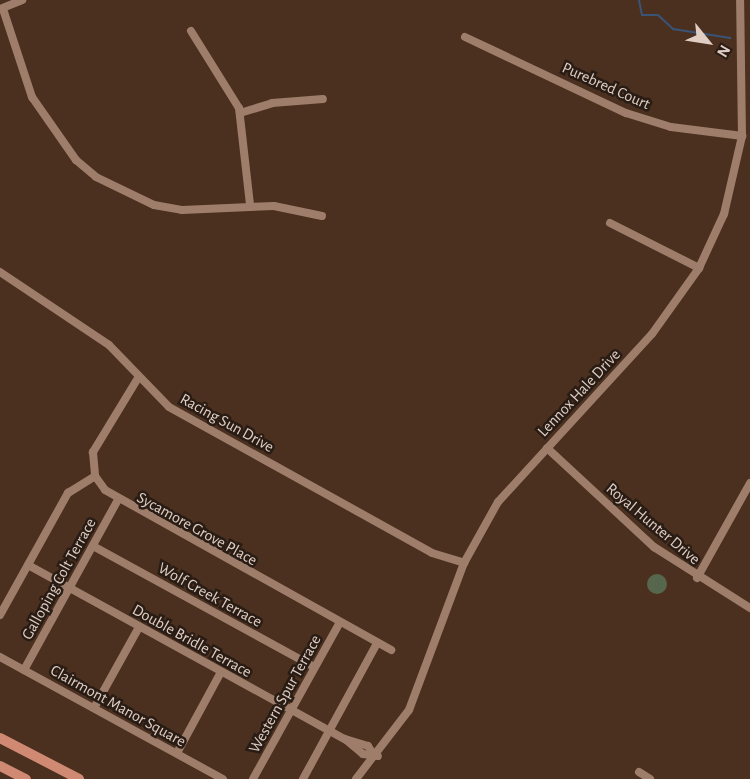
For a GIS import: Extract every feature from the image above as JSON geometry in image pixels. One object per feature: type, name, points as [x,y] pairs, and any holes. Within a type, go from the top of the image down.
[{"type":"main road","points":[[0,738],[79,779]]},
{"type":"main road","points":[[0,766],[26,779]]},
{"type":"street","points":[[22,0],[1,9],[32,97],[76,160],[96,177],[144,201],[182,210],[250,205],[322,216]]},
{"type":"street","name":"Lennox Hale Drive","points":[[356,779],[375,755],[421,685],[464,563],[498,502],[652,334],[699,268],[723,214],[742,136],[740,0]]},
{"type":"street","points":[[191,31],[240,113],[250,205]]},
{"type":"street","name":"Purebred Court","points":[[465,38],[627,113],[671,127],[742,136]]},
{"type":"street","points":[[240,113],[272,103],[323,99]]},
{"type":"street","points":[[610,223],[699,268]]},
{"type":"street","name":"Racing Sun Drive","points":[[0,272],[91,330],[169,407],[432,553],[464,563]]},
{"type":"street","points":[[0,615],[68,493],[95,476],[98,441],[138,378]]},
{"type":"street","name":"Royal Hunter Drive","points":[[547,448],[639,534],[697,578],[750,608]]},
{"type":"street","name":"Sycamore Grove Place","points":[[95,476],[118,500],[391,650]]},
{"type":"street","points":[[697,578],[750,483]]},
{"type":"street","name":"Galloping Colt Terrace","points":[[24,670],[118,500]]},
{"type":"street","name":"Wolf Creek Terrace","points":[[93,546],[314,667]]},
{"type":"street","name":"Double Bridle Terrace","points":[[28,565],[345,739],[368,746],[375,755]]},
{"type":"street","name":"Western Spur Terrace","points":[[253,779],[340,622]]},
{"type":"street","points":[[94,708],[139,627]]},
{"type":"street","points":[[303,779],[377,643]]},
{"type":"street","name":"Clairmont Manor Square","points":[[0,657],[223,779]]},
{"type":"street","points":[[177,753],[221,672]]},
{"type":"street","points":[[639,772],[650,779]]},
{"type":"green space","points":[[653,574],[661,574],[667,580],[667,588],[661,594],[653,594],[647,588],[647,580]]},
{"type":"waterway","points":[[639,0],[642,15],[658,15],[673,29],[730,38]]}]
